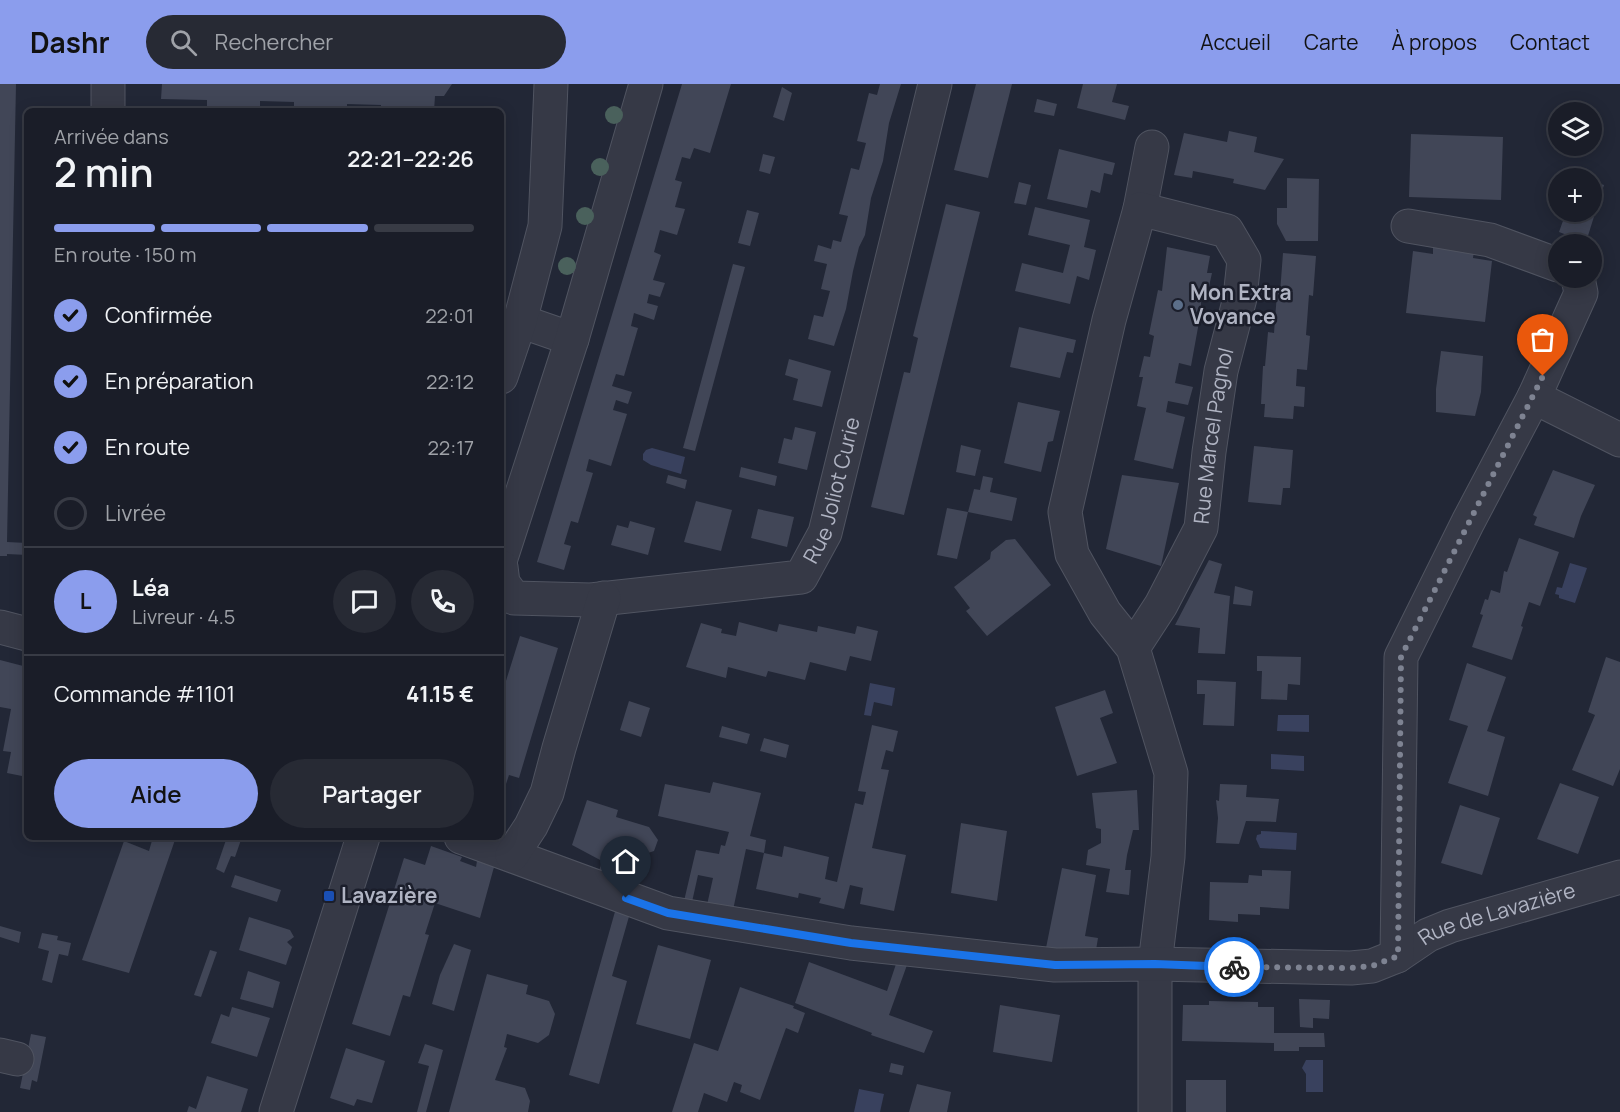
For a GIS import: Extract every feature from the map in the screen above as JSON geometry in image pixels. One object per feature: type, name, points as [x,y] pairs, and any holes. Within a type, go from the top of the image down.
[{"type":"street","points":[[108,84],[108,108]]},
{"type":"street","points":[[504,368],[520,321],[545,226],[551,84]]},
{"type":"street","points":[[504,549],[572,339],[646,84]]},
{"type":"street","name":"Rue Joliot Curie","points":[[604,598],[801,577],[825,533],[935,84]]},
{"type":"street","points":[[1152,147],[1140,209],[1109,320],[1065,512],[1072,554],[1105,613],[1133,648],[1171,772],[1168,857],[1155,964],[1153,1109]]},
{"type":"street","name":"Rue Marcel Pagnol","points":[[1133,648],[1161,606],[1201,528],[1221,370],[1240,298],[1244,260],[1227,231],[1140,209]]},
{"type":"street","points":[[1408,226],[1490,240],[1548,261]]},
{"type":"street","points":[[1398,956],[1401,657],[1468,522],[1534,397],[1581,293],[1580,288]]},
{"type":"street","points":[[520,321],[572,339]]},
{"type":"street","points":[[1534,397],[1620,440]]},
{"type":"street","points":[[504,584],[514,597],[591,600],[604,598],[547,793],[531,826],[513,855]]},
{"type":"street","points":[[0,627],[24,633]]},
{"type":"street","points":[[276,1112],[362,840]]},
{"type":"street","name":"Rue de Lavazière","points":[[470,840],[668,913],[851,943],[1055,965],[1155,964],[1351,968],[1372,966],[1398,956],[1428,935],[1450,926],[1620,877]]},
{"type":"water","points":[[652,448],[685,457],[681,474],[651,465],[643,460],[646,450]]},
{"type":"water","points":[[1570,563],[1587,568],[1575,603],[1559,598],[1559,595],[1555,594],[1557,587],[1562,588]]},
{"type":"water","points":[[870,683],[895,688],[892,706],[874,702],[871,716],[864,715]]},
{"type":"water","points":[[1278,715],[1309,715],[1309,732],[1277,731]]},
{"type":"water","points":[[1271,754],[1304,756],[1304,771],[1271,769]]},
{"type":"water","points":[[1261,831],[1297,833],[1296,850],[1260,848],[1256,839]]},
{"type":"water","points":[[1306,1060],[1323,1060],[1323,1092],[1306,1092],[1306,1074],[1302,1068]]},
{"type":"water","points":[[859,1089],[884,1094],[880,1112],[854,1112]]},
{"type":"building","points":[[0,84],[16,84],[7,542],[24,543],[24,555],[0,556]]},
{"type":"building","points":[[162,84],[452,84],[444,96],[435,96],[434,108],[381,108],[381,105],[347,104],[347,108],[294,108],[294,102],[260,101],[260,108],[207,108],[207,100],[161,99]]},
{"type":"building","points":[[682,84],[731,84],[710,153],[694,148],[690,159],[682,157],[675,180],[682,182],[675,207],[685,209],[677,235],[660,230],[654,252],[661,255],[653,280],[665,283],[660,297],[649,294],[647,303],[658,306],[654,320],[634,313],[631,326],[638,328],[624,376],[616,374],[612,386],[632,392],[628,404],[616,400],[613,410],[627,414],[611,466],[589,459],[586,471],[593,473],[578,523],[571,521],[564,544],[571,546],[564,570],[537,562]]},
{"type":"building","points":[[880,84],[901,84],[889,123],[883,161],[871,198],[865,235],[859,247],[846,309],[834,346],[808,339],[814,315],[823,317],[830,291],[821,289],[827,264],[814,261],[818,245],[831,249],[833,240],[841,242],[848,216],[839,214],[851,168],[859,170],[866,143],[857,141],[869,93],[877,95]]},
{"type":"building","points":[[976,84],[1012,84],[988,178],[954,170]]},
{"type":"building","points":[[1083,84],[1117,84],[1112,102],[1129,106],[1125,120],[1077,108]]},
{"type":"building","points":[[782,87],[792,93],[784,121],[773,117]]},
{"type":"building","points":[[1037,99],[1057,104],[1054,116],[1034,112]]},
{"type":"building","points":[[1229,131],[1257,137],[1254,152],[1284,159],[1265,190],[1233,183],[1234,179],[1193,171],[1192,178],[1174,175],[1184,133],[1227,142]]},
{"type":"building","points":[[1411,134],[1503,137],[1501,200],[1409,197]]},
{"type":"building","points":[[1059,149],[1115,163],[1112,175],[1104,173],[1100,193],[1091,190],[1087,208],[1047,199]]},
{"type":"building","points":[[763,154],[775,157],[770,174],[759,171]]},
{"type":"building","points":[[1287,178],[1319,179],[1318,241],[1286,241],[1277,224],[1277,208],[1287,208]]},
{"type":"building","points":[[1019,182],[1031,185],[1026,205],[1014,203]]},
{"type":"building","points":[[946,204],[980,212],[904,515],[871,507],[904,372],[910,373],[918,338],[913,336]]},
{"type":"building","points":[[1035,207],[1090,220],[1084,247],[1096,250],[1089,280],[1077,276],[1070,304],[1015,291],[1022,263],[1063,273],[1070,245],[1028,235]]},
{"type":"building","points":[[747,210],[759,213],[750,246],[738,243]]},
{"type":"building","points":[[1563,222],[1592,222],[1589,234],[1559,232]]},
{"type":"building","points":[[1433,246],[1474,251],[1473,258],[1492,261],[1485,322],[1406,313],[1413,251],[1433,254]]},
{"type":"building","points":[[1167,247],[1210,256],[1207,273],[1212,273],[1206,300],[1201,299],[1191,366],[1179,363],[1175,383],[1193,387],[1188,405],[1168,401],[1166,412],[1185,417],[1173,469],[1134,460],[1146,408],[1137,406],[1143,377],[1139,377],[1144,356],[1150,357],[1154,336],[1149,334],[1158,290],[1162,291]]},
{"type":"building","points":[[1283,253],[1316,256],[1313,296],[1309,295],[1306,335],[1310,336],[1307,370],[1297,369],[1296,386],[1305,387],[1304,407],[1294,406],[1293,419],[1264,417],[1265,404],[1261,404],[1263,366],[1265,366],[1268,332],[1274,333]]},
{"type":"building","points":[[733,264],[745,267],[695,451],[683,448]]},
{"type":"building","points":[[1019,327],[1076,340],[1073,353],[1067,352],[1060,378],[1010,367]]},
{"type":"building","points":[[1441,351],[1483,356],[1481,392],[1475,416],[1436,412],[1436,389]]},
{"type":"building","points":[[789,359],[831,371],[822,407],[793,400],[798,379],[785,375]]},
{"type":"building","points":[[1018,402],[1060,411],[1053,441],[1048,442],[1041,472],[1004,463]]},
{"type":"building","points":[[795,427],[816,432],[807,470],[778,463],[784,438],[792,440]]},
{"type":"building","points":[[961,445],[981,450],[975,476],[956,472]]},
{"type":"building","points":[[1254,446],[1293,450],[1290,488],[1283,488],[1281,505],[1248,502]]},
{"type":"building","points":[[741,467],[777,476],[775,486],[739,477]]},
{"type":"building","points":[[1553,470],[1595,485],[1574,538],[1534,525],[1537,517],[1533,515]]},
{"type":"building","points":[[668,475],[687,480],[685,489],[666,483]]},
{"type":"building","points":[[1122,475],[1179,483],[1161,566],[1106,549]]},
{"type":"building","points":[[983,476],[993,478],[990,492],[1017,498],[1012,521],[968,512],[974,489],[980,490]]},
{"type":"building","points":[[696,501],[732,510],[721,551],[684,542]]},
{"type":"building","points":[[947,508],[968,512],[957,559],[937,555]]},
{"type":"building","points":[[758,509],[794,517],[787,547],[751,538]]},
{"type":"building","points":[[630,521],[655,528],[648,555],[611,545],[617,525],[628,528]]},
{"type":"building","points":[[1519,538],[1559,552],[1540,606],[1529,602],[1512,660],[1472,647],[1483,615],[1480,614],[1485,599],[1488,600],[1491,590],[1500,593],[1504,571],[1507,572]]},
{"type":"building","points":[[1015,539],[1051,585],[987,636],[966,611],[970,608],[954,587],[990,559],[991,552],[1006,540]]},
{"type":"building","points":[[1209,560],[1222,564],[1214,593],[1230,596],[1225,654],[1198,653],[1200,628],[1175,625]]},
{"type":"building","points":[[1235,586],[1253,591],[1251,606],[1233,604]]},
{"type":"building","points":[[739,622],[777,632],[779,624],[817,632],[818,626],[855,634],[857,626],[878,631],[871,661],[850,656],[846,671],[810,662],[805,680],[768,671],[766,677],[728,667],[726,678],[686,667],[701,623],[722,629],[721,633],[736,636]]},
{"type":"building","points":[[520,636],[558,648],[519,778],[509,775],[504,790],[504,687]]},
{"type":"building","points":[[1257,656],[1301,657],[1300,685],[1288,684],[1287,700],[1261,699],[1262,671],[1257,671]]},
{"type":"building","points":[[1606,657],[1620,662],[1620,769],[1613,786],[1572,770],[1595,715],[1588,712]]},
{"type":"building","points":[[0,660],[24,666],[24,776],[7,773],[11,752],[3,751],[11,709],[0,707]]},
{"type":"building","points":[[1467,663],[1506,677],[1487,731],[1505,737],[1488,796],[1448,783],[1468,726],[1449,720]]},
{"type":"building","points":[[1197,680],[1236,682],[1234,726],[1203,725],[1205,694],[1197,694]]},
{"type":"building","points":[[1105,690],[1113,713],[1100,718],[1117,763],[1077,776],[1055,707]]},
{"type":"building","points":[[629,701],[650,708],[641,737],[620,730]]},
{"type":"building","points":[[872,725],[898,731],[893,752],[886,750],[881,769],[889,770],[872,848],[906,855],[894,911],[860,904],[863,888],[850,885],[844,909],[819,903],[821,898],[799,893],[798,898],[756,889],[764,853],[782,857],[784,846],[829,857],[825,879],[837,882],[855,803],[863,805],[866,792],[858,791]]},
{"type":"building","points":[[722,726],[750,734],[747,744],[719,737]]},
{"type":"building","points":[[764,738],[789,745],[786,758],[760,751]]},
{"type":"building","points":[[713,782],[761,793],[750,836],[766,840],[764,853],[746,849],[733,910],[707,905],[713,878],[698,875],[692,902],[684,901],[696,850],[719,854],[721,845],[725,846],[729,832],[658,816],[665,784],[710,793]]},
{"type":"building","points":[[1560,783],[1599,797],[1578,854],[1537,839]]},
{"type":"building","points":[[1220,784],[1247,785],[1246,797],[1279,799],[1276,822],[1246,821],[1239,844],[1216,843],[1218,818],[1216,800],[1219,801]]},
{"type":"building","points":[[1137,790],[1139,830],[1133,830],[1125,870],[1131,870],[1129,895],[1106,892],[1110,869],[1086,865],[1088,850],[1101,843],[1101,829],[1096,828],[1092,793]]},
{"type":"building","points":[[587,800],[618,810],[616,817],[649,827],[658,840],[654,851],[648,853],[637,885],[599,871],[602,861],[572,845]]},
{"type":"building","points":[[1460,805],[1500,818],[1482,875],[1441,863]]},
{"type":"building","points":[[961,823],[1007,831],[997,901],[951,893]]},
{"type":"building","points":[[152,840],[175,840],[129,973],[82,960],[124,841],[149,851]]},
{"type":"building","points":[[226,840],[241,840],[235,857],[231,856],[224,873],[216,869]]},
{"type":"building","points":[[431,846],[462,857],[460,861],[476,867],[477,861],[494,867],[480,918],[435,903],[425,934],[429,935],[410,997],[403,995],[390,1036],[352,1024],[404,858],[425,865]]},
{"type":"building","points":[[1062,868],[1096,875],[1085,936],[1098,938],[1096,950],[1046,948]]},
{"type":"building","points":[[1262,870],[1291,871],[1289,909],[1260,907],[1260,915],[1238,914],[1238,922],[1209,920],[1210,882],[1248,883],[1249,875],[1262,876]]},
{"type":"building","points":[[235,875],[281,890],[277,902],[231,887]]},
{"type":"building","points":[[616,908],[630,913],[612,976],[627,981],[599,1084],[569,1075]]},
{"type":"building","points":[[249,917],[290,930],[294,937],[287,942],[292,947],[286,965],[239,950]]},
{"type":"building","points":[[0,926],[21,932],[19,943],[0,937]]},
{"type":"building","points":[[42,933],[58,936],[57,940],[71,943],[68,956],[59,954],[52,983],[42,980],[49,951],[38,948]]},
{"type":"building","points":[[454,944],[471,950],[454,1011],[432,1004],[440,975]]},
{"type":"building","points":[[658,945],[711,960],[690,1039],[636,1024]]},
{"type":"building","points":[[210,950],[217,952],[201,997],[194,995]]},
{"type":"building","points":[[809,962],[887,991],[896,964],[907,965],[889,1015],[933,1031],[924,1053],[871,1035],[872,1033],[795,1003]]},
{"type":"building","points":[[248,971],[280,982],[273,1008],[240,999]]},
{"type":"building","points":[[487,974],[528,985],[526,994],[549,1001],[555,1014],[549,1035],[538,1043],[507,1034],[504,1047],[507,1048],[495,1080],[525,1088],[530,1101],[528,1112],[449,1112]]},
{"type":"building","points":[[740,987],[794,1006],[793,1008],[805,1013],[798,1033],[786,1028],[760,1100],[740,1092],[742,1085],[734,1082],[727,1102],[704,1093],[698,1112],[672,1112],[694,1043],[718,1051]]},
{"type":"building","points":[[1299,999],[1330,1000],[1329,1019],[1313,1018],[1313,1028],[1300,1027]]},
{"type":"building","points":[[1209,1001],[1258,1002],[1258,1007],[1274,1007],[1274,1033],[1324,1033],[1325,1047],[1299,1047],[1299,1051],[1274,1051],[1274,1043],[1182,1041],[1183,1005],[1209,1005]]},
{"type":"building","points":[[1000,1005],[1060,1015],[1052,1062],[993,1052]]},
{"type":"building","points":[[232,1007],[270,1018],[257,1057],[211,1043],[221,1014],[229,1017]]},
{"type":"building","points":[[31,1034],[46,1037],[37,1082],[32,1080],[30,1090],[20,1088]]},
{"type":"building","points":[[425,1044],[443,1050],[426,1112],[417,1112],[429,1066],[418,1063]]},
{"type":"building","points":[[346,1048],[385,1061],[372,1103],[357,1099],[354,1106],[330,1098]]},
{"type":"building","points":[[891,1063],[904,1066],[902,1075],[889,1072]]},
{"type":"building","points":[[207,1076],[248,1089],[241,1112],[187,1112],[189,1106],[196,1109]]},
{"type":"building","points":[[1186,1080],[1226,1080],[1226,1112],[1186,1112]]},
{"type":"building","points":[[917,1084],[951,1092],[947,1112],[909,1112]]},
{"type":"way so far","points":[[1234,967],[1351,968],[1372,966],[1398,956],[1397,873],[1401,657],[1543,376]]},
{"type":"place","name":"Mon Extra Voyance","points":[[1178,305]]},
{"type":"place","name":"Lavazière","points":[[329,896]]},
{"type":"route","points":[[626,898],[668,913],[851,943],[1055,965],[1155,964],[1234,967]]}]
